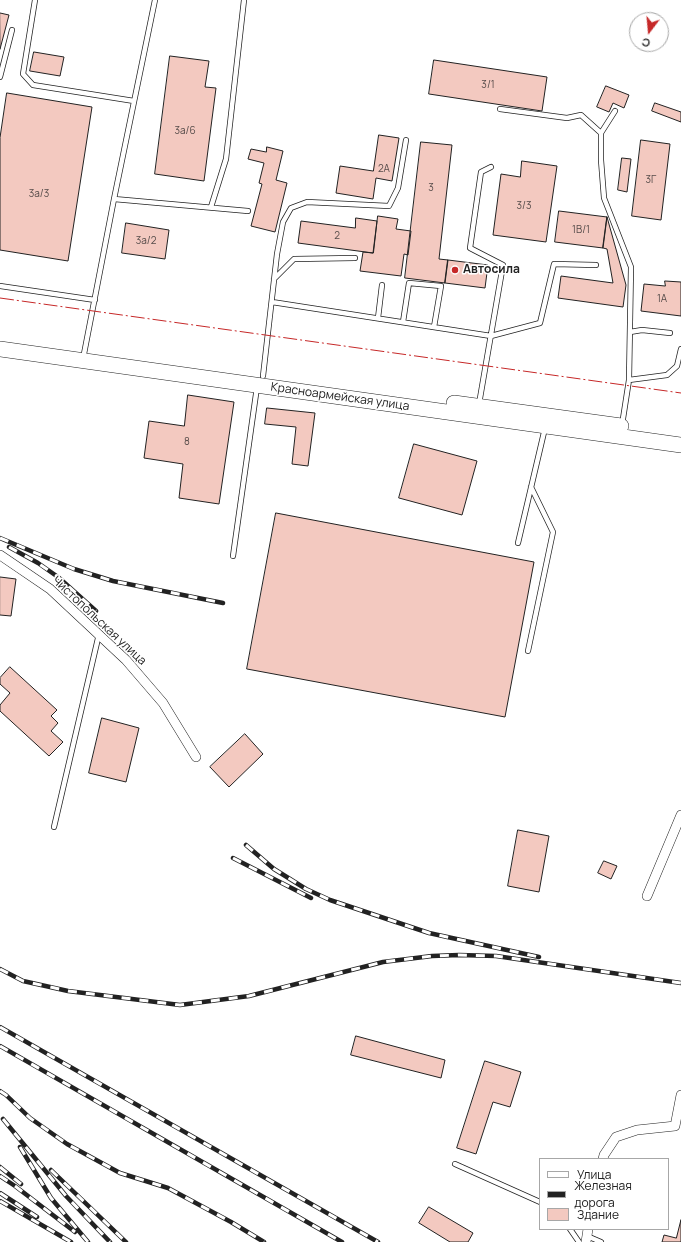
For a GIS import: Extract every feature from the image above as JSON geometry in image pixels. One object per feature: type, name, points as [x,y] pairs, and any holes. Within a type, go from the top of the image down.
[{"type":"main road","name":"Красноармейская улица","points":[[0,339],[84,356]]},
{"type":"main road","name":"Красноармейская улица","points":[[0,349],[84,356],[260,381],[546,426],[681,445]]},
{"type":"main road","name":"Красноармейская улица","points":[[260,381],[478,406],[681,435]]},
{"type":"street","name":"Чистопольская улица","points":[[0,555],[50,589],[126,660],[163,703],[196,757]]},
{"type":"street","points":[[647,896],[681,815]]},
{"type":"street","points":[[603,1158],[616,1137],[637,1130],[678,1124],[681,1095]]},
{"type":"lane","points":[[35,0],[23,74],[33,85],[134,101]]},
{"type":"lane","points":[[84,356],[114,199],[155,0]]},
{"type":"lane","points":[[211,208],[226,159],[244,0]]},
{"type":"lane","points":[[0,77],[12,30]]},
{"type":"lane","points":[[500,109],[567,118],[582,115],[601,133]]},
{"type":"lane","points":[[615,112],[601,133],[601,160],[604,198],[631,266],[629,380],[622,426]]},
{"type":"lane","points":[[233,556],[283,222],[291,208],[307,202],[388,206],[398,188],[406,140]]},
{"type":"lane","points":[[478,406],[503,265],[470,248],[481,172],[491,166]]},
{"type":"lane","points":[[114,199],[248,211]]},
{"type":"lane","points":[[274,279],[294,259],[355,258]]},
{"type":"lane","points":[[272,302],[491,336],[540,323],[554,264],[596,265]]},
{"type":"lane","points":[[403,322],[409,283],[441,286],[434,327]]},
{"type":"lane","points":[[378,318],[382,285]]},
{"type":"lane","points":[[0,286],[95,300]]},
{"type":"lane","points":[[630,332],[642,330],[670,333]]},
{"type":"lane","points":[[629,380],[667,375],[677,366],[681,349]]},
{"type":"lane","points":[[518,543],[546,426]]},
{"type":"lane","points":[[528,651],[553,532],[531,487]]},
{"type":"lane","points":[[54,827],[99,634]]},
{"type":"lane","points":[[455,1164],[539,1202]]},
{"type":"lane","points":[[571,1230],[579,1242]]},
{"type":"lane","points":[[587,1236],[601,1242]]},
{"type":"building","points":[[0,13],[9,15],[0,49]]},
{"type":"building","points":[[34,52],[64,57],[60,76],[30,71]]},
{"type":"building","points":[[170,56],[209,61],[205,87],[216,88],[204,181],[155,174]]},
{"type":"building","points":[[434,60],[547,77],[542,111],[429,94]]},
{"type":"building","points":[[606,86],[629,95],[624,108],[613,103],[609,112],[597,107]]},
{"type":"building","points":[[7,93],[92,107],[68,261],[0,250],[0,138]]},
{"type":"building","points":[[655,103],[681,112],[681,122],[652,111]]},
{"type":"building","points":[[379,135],[399,138],[392,181],[376,178],[373,199],[336,193],[340,166],[373,171]]},
{"type":"building","points":[[641,140],[670,144],[661,220],[632,216]]},
{"type":"building","points":[[421,142],[452,145],[439,259],[448,260],[445,283],[405,278]]},
{"type":"building","points":[[267,147],[283,151],[276,180],[287,183],[275,232],[251,226],[262,184],[259,183],[264,163],[248,159],[251,149],[266,152]]},
{"type":"building","points":[[622,158],[631,159],[627,192],[618,190]]},
{"type":"building","points":[[522,161],[557,166],[546,242],[493,235],[501,174],[520,177]]},
{"type":"building","points":[[559,211],[607,217],[603,248],[555,242]]},
{"type":"building","points":[[378,216],[398,219],[396,229],[411,231],[408,255],[404,254],[401,276],[360,271],[363,252],[373,253]]},
{"type":"building","points":[[607,217],[626,285],[623,307],[558,298],[561,276],[613,283],[607,249],[603,248]]},
{"type":"building","points":[[356,218],[377,221],[373,253],[298,243],[301,221],[355,228]]},
{"type":"building","points":[[126,223],[169,230],[165,259],[122,253]]},
{"type":"building","points":[[448,260],[488,265],[485,288],[445,283]]},
{"type":"building","points":[[665,281],[681,282],[681,316],[641,311],[644,284],[665,286]]},
{"type":"building","points":[[188,395],[234,402],[219,504],[179,498],[183,464],[144,458],[149,421],[184,426]]},
{"type":"building","points":[[267,408],[315,413],[308,466],[292,464],[296,427],[265,424]]},
{"type":"building","points":[[414,444],[477,461],[462,515],[399,498]]},
{"type":"building","points":[[276,513],[534,562],[505,717],[247,669]]},
{"type":"building","points":[[0,577],[16,579],[11,616],[0,615]]},
{"type":"building","points":[[10,667],[57,710],[51,716],[58,723],[51,731],[63,742],[49,756],[0,711],[0,705],[10,693],[0,684],[0,678]]},
{"type":"building","points":[[102,718],[139,728],[126,782],[89,773]]},
{"type":"building","points":[[245,734],[263,754],[229,787],[210,767]]},
{"type":"building","points":[[518,830],[549,836],[539,892],[508,886]]},
{"type":"building","points":[[604,861],[617,866],[611,879],[598,873]]},
{"type":"building","points":[[356,1036],[445,1060],[441,1078],[351,1055]]},
{"type":"building","points":[[485,1061],[521,1072],[510,1107],[493,1102],[476,1154],[457,1148]]},
{"type":"building","points":[[429,1207],[473,1233],[468,1242],[450,1242],[419,1223]]},
{"type":"building","points":[[681,1220],[681,1242],[662,1242],[664,1235],[676,1238]]},
{"type":"railway","points":[[0,538],[74,569],[113,581],[223,603]]},
{"type":"railway","points":[[9,547],[38,563],[58,577],[96,611]]},
{"type":"railway","points":[[246,845],[274,869],[306,889],[330,900],[429,933],[539,957]]},
{"type":"railway","points":[[233,858],[311,898]]},
{"type":"railway","points":[[0,969],[23,981],[68,991],[180,1005],[249,996],[383,962],[432,956],[496,956],[681,983]]},
{"type":"railway","points":[[0,1027],[378,1242]]},
{"type":"railway","points":[[0,1046],[342,1242]]},
{"type":"railway","points":[[0,1091],[30,1118],[67,1144],[120,1173],[168,1188],[231,1222],[264,1242]]},
{"type":"railway","points":[[3,1119],[66,1196],[110,1242]]},
{"type":"railway","points":[[20,1147],[51,1198],[88,1242]]},
{"type":"railway","points":[[0,1167],[21,1184]]},
{"type":"railway","points":[[51,1170],[126,1242]]},
{"type":"railway","points":[[0,1176],[75,1232]]},
{"type":"railway","points":[[0,1193],[37,1217]]},
{"type":"railway","points":[[0,1201],[71,1242]]},
{"type":"power","points":[[0,298],[681,393]]},
{"type":"place","name":"Автосила","points":[[455,270]]}]
